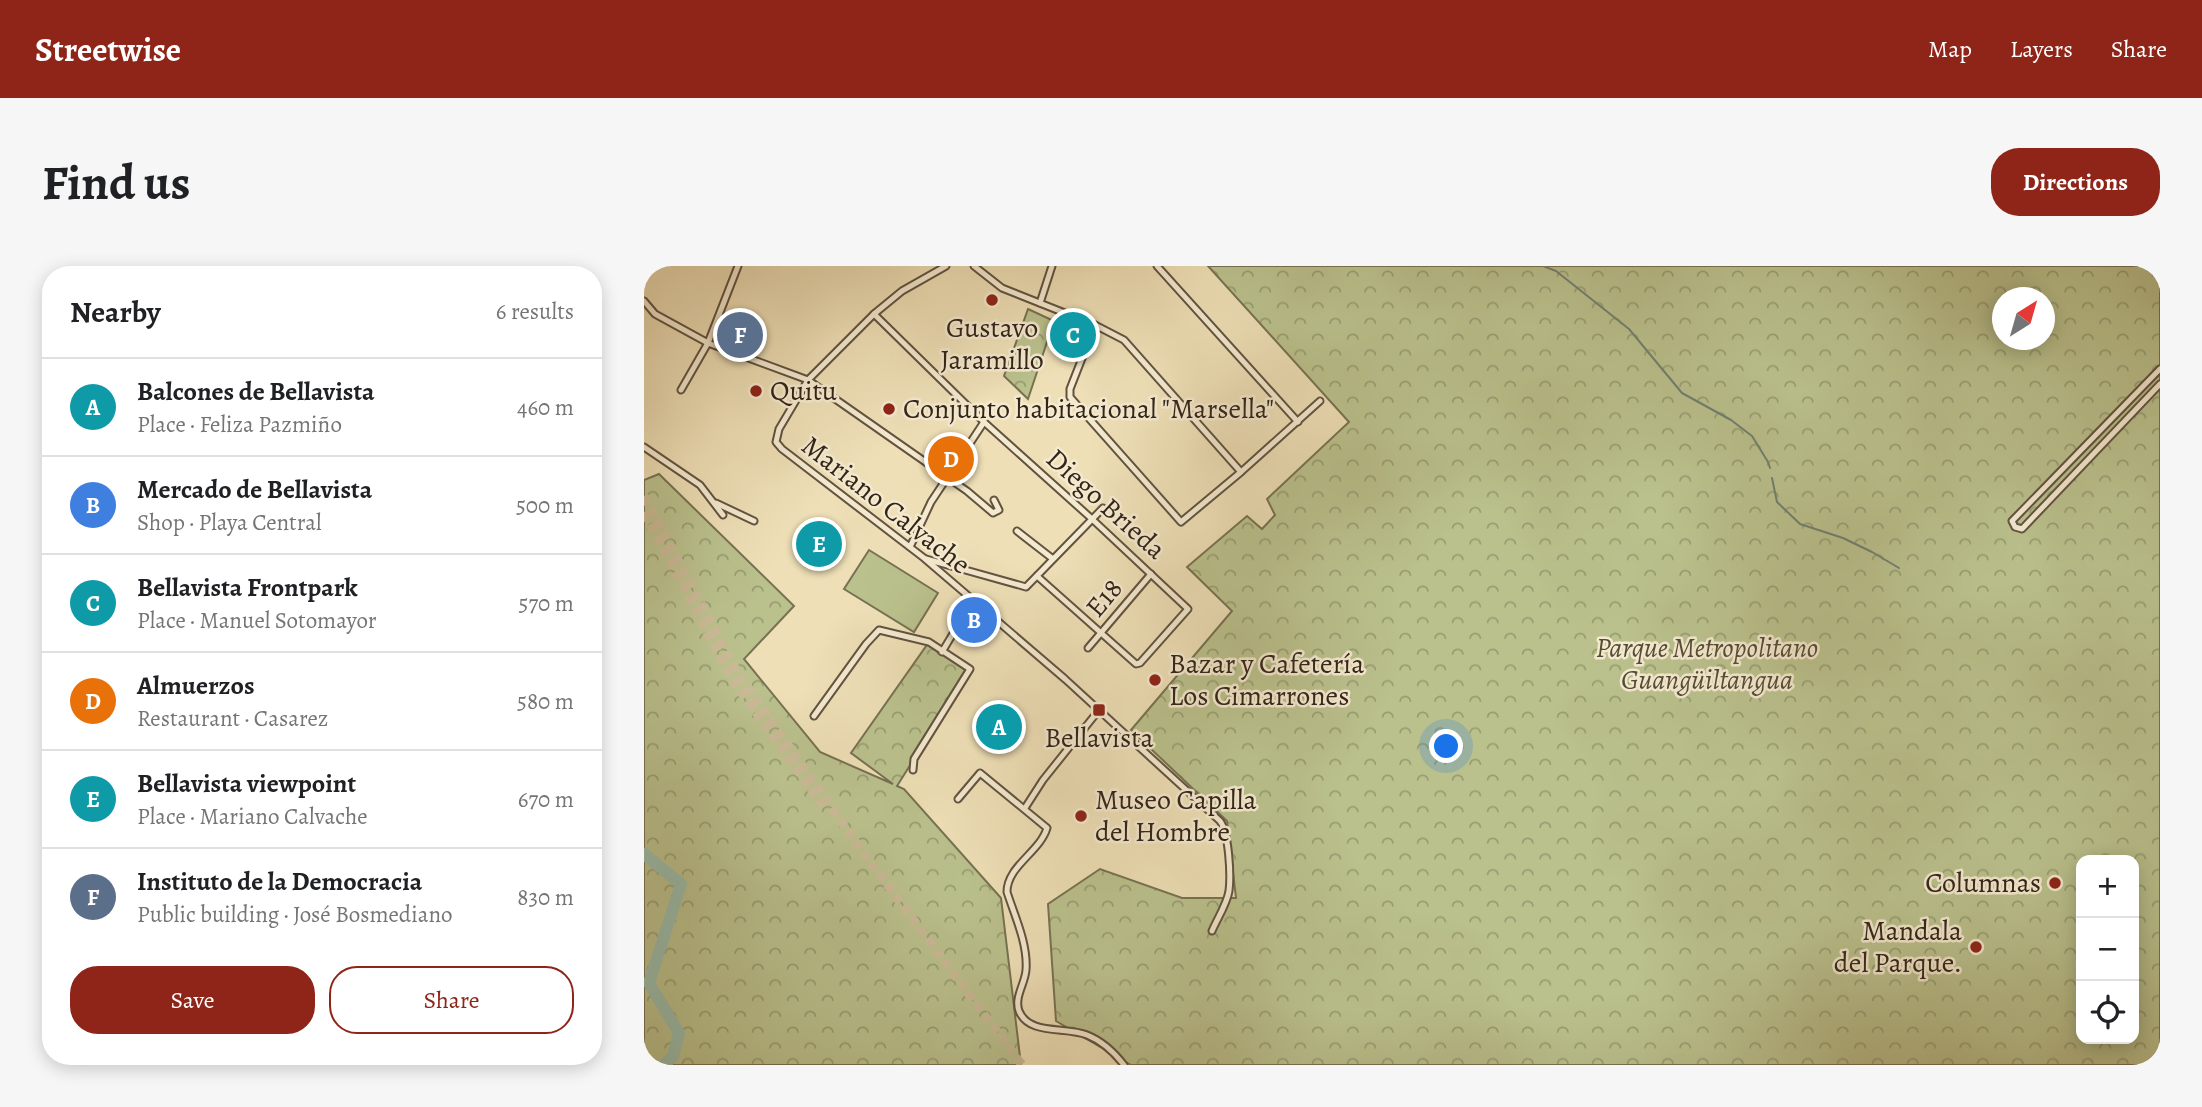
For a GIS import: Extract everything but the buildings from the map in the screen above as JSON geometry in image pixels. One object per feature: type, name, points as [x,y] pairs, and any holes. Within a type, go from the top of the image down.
[{"type":"street","points":[[681,390],[708,343],[738,266]]},
{"type":"street","points":[[808,380],[874,314],[906,288],[946,266]]},
{"type":"street","points":[[974,266],[997,285],[1095,325],[1128,343],[1241,472]]},
{"type":"street","points":[[1040,303],[1052,266]]},
{"type":"street","points":[[1157,266],[1298,422]]},
{"type":"street","points":[[644,303],[655,314],[708,343],[808,380],[967,491],[993,513],[999,510],[994,500]]},
{"type":"street","name":"Diego Brieda","points":[[874,314],[984,422],[1188,609],[1137,664],[1101,634]]},
{"type":"street","points":[[1095,325],[1070,389],[1070,397],[1180,522],[1184,522],[1321,401]]},
{"type":"street","points":[[2160,369],[2012,521],[2015,527],[2022,529],[2160,384]]},
{"type":"street","name":"Mariano Calvache","points":[[808,380],[777,433],[777,445],[924,558],[1099,710],[1220,821],[1225,828],[1229,892],[1212,931]]},
{"type":"street","points":[[909,547],[931,502],[984,422]]},
{"type":"street","points":[[644,447],[700,485],[723,515]]},
{"type":"street","points":[[713,501],[754,521]]},
{"type":"street","points":[[924,558],[1024,587],[1103,508]]},
{"type":"street","points":[[1017,531],[1053,559]]},
{"type":"street","name":"E18","points":[[1088,649],[1152,574]]},
{"type":"street","points":[[1037,576],[1101,634]]},
{"type":"street","points":[[943,652],[972,601]]},
{"type":"street","points":[[814,716],[866,644],[880,630],[929,642],[970,669],[914,759],[913,770]]},
{"type":"street","points":[[1025,808],[1043,780],[1099,710]]},
{"type":"street","points":[[958,799],[981,773],[1045,825],[1046,833],[1010,878],[1007,892],[1025,950],[1026,972],[1017,1000],[1019,1012],[1025,1020],[1038,1028],[1062,1028],[1086,1034],[1116,1054],[1124,1065]]},
{"type":"green space","name":"Parque Metropolitano Guangüiltangua","points":[[1208,266],[2160,266],[2160,1065],[1131,1065],[1056,1021],[1048,904],[1100,869],[1182,898],[1236,898],[1227,821],[1131,730],[1232,611],[1187,567],[1247,516],[1262,529],[1275,515],[1267,499],[1349,422]]},
{"type":"green space","points":[[1028,309],[1054,321],[1028,399],[1004,376]]},
{"type":"green space","points":[[659,474],[794,606],[744,659],[820,752],[893,784],[851,753],[929,642],[970,670],[897,786],[904,789],[1001,898],[1021,1065],[644,1065],[644,480]]},
{"type":"green space","points":[[869,550],[938,593],[914,632],[844,589]]},
{"type":"waterway","points":[[1543,266],[1556,271],[1629,329],[1682,393],[1731,420],[1752,436],[1770,468]]},
{"type":"waterway","points":[[1772,478],[1777,502],[1800,524],[1843,538],[1899,568]]},
{"type":"waterway","points":[[644,854],[681,884],[649,983],[679,1033],[673,1056],[664,1065]]},
{"type":"tunnel","points":[[644,496],[737,672],[864,854],[1022,1065]]},
{"type":"tunnel","points":[[644,512],[731,678],[827,811]]},
{"type":"place","name":"Gustavo Jaramillo","points":[[992,300]]},
{"type":"place","name":"Instituto de la Democracia","points":[[740,335]]},
{"type":"place","name":"Bellavista Frontpark","points":[[1073,335]]},
{"type":"place","name":"Quitu","points":[[756,391]]},
{"type":"place","name":"Conjunto habitacional \"Marsella\"","points":[[889,409]]},
{"type":"place","name":"Almuerzos","points":[[951,459]]},
{"type":"place","name":"Bellavista viewpoint","points":[[819,544]]},
{"type":"place","name":"Mercado de Bellavista","points":[[974,620]]},
{"type":"place","name":"Bazar y Cafetería Los Cimarrones","points":[[1155,680]]},
{"type":"place","name":"Bellavista","points":[[1099,710]]},
{"type":"place","name":"Balcones de Bellavista","points":[[999,727]]},
{"type":"place","name":"Museo Capilla del Hombre","points":[[1081,816]]},
{"type":"place","name":"Columnas","points":[[2055,883]]},
{"type":"place","name":"Mandala del Parque.","points":[[1976,947]]}]
